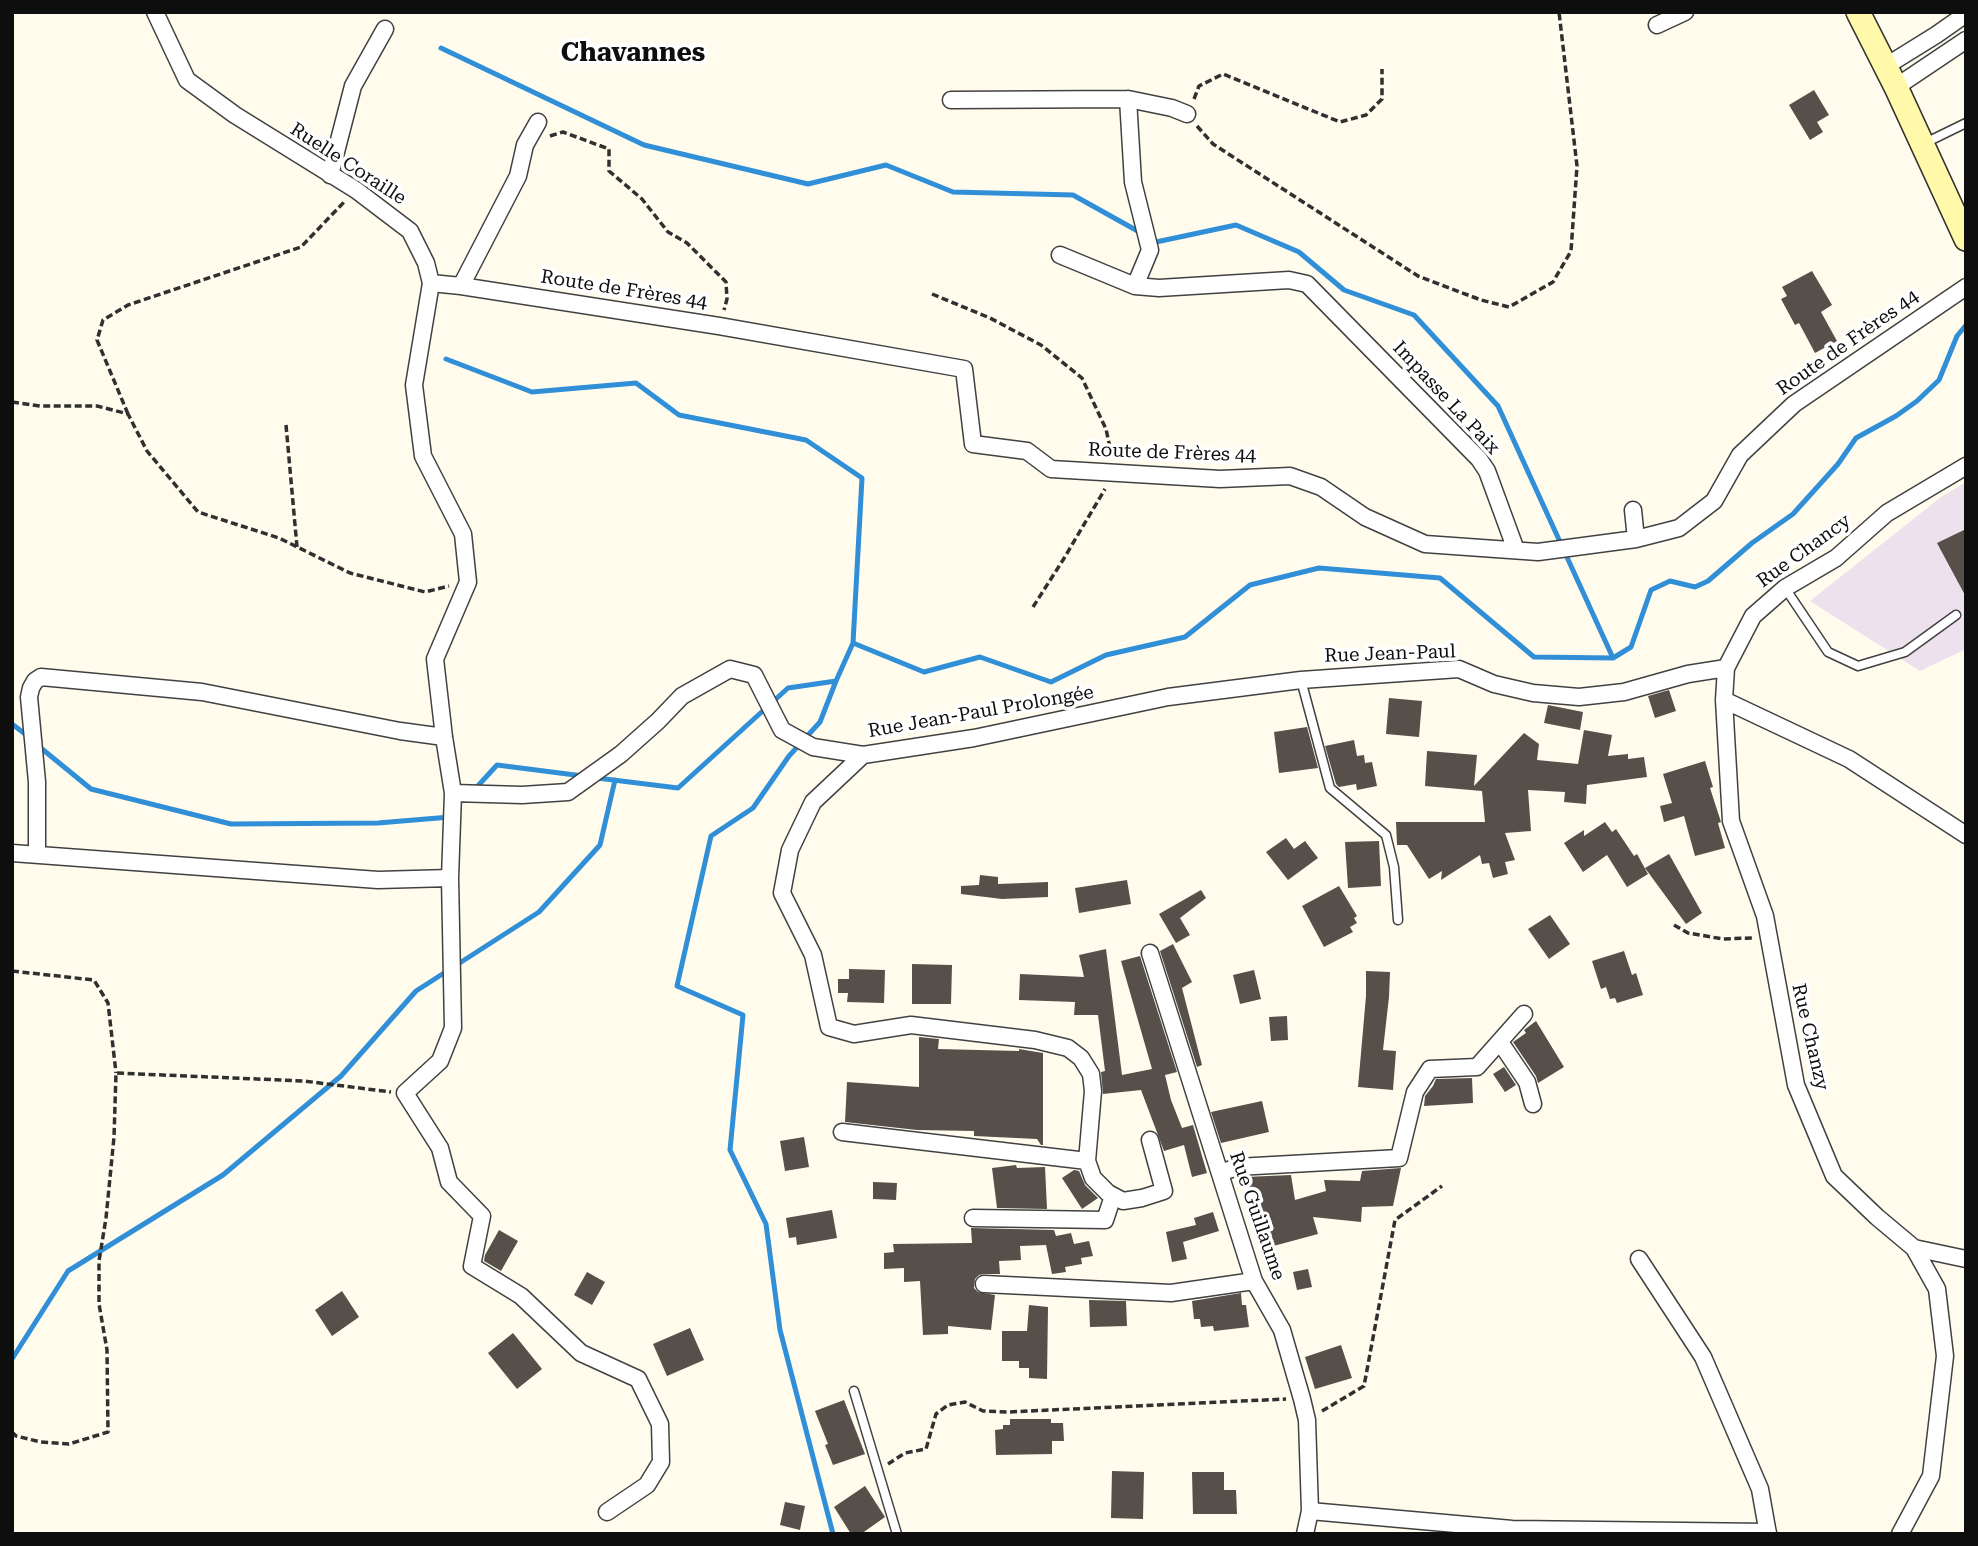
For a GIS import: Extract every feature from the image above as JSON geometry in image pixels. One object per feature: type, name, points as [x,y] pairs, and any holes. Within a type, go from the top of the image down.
[{"type":"main road","points":[[1858,12],[1966,239]]},
{"type":"street","name":"Ruelle Coraille","points":[[155,12],[187,80],[235,115],[356,190],[410,231],[426,263],[431,283],[414,386],[423,456],[463,534],[468,582],[435,659],[453,793],[450,878],[453,1028],[440,1061],[405,1093]]},
{"type":"street","points":[[1657,25],[1685,12]]},
{"type":"street","points":[[1886,66],[1966,14]]},
{"type":"street","points":[[330,175],[353,86],[385,29]]},
{"type":"street","points":[[1896,87],[1966,40]]},
{"type":"street","points":[[1128,99],[1133,182],[1150,250],[1135,286]]},
{"type":"street","points":[[951,100],[1128,99],[1172,108],[1187,114]]},
{"type":"street","points":[[461,286],[518,176],[525,145],[538,122]]},
{"type":"street","name":"Impasse La Paix","points":[[1060,256],[1135,286],[1159,288],[1289,280],[1307,284],[1479,459],[1487,471],[1516,550]]},
{"type":"street","name":"Route de Frères 44","points":[[431,283],[719,326],[964,369],[973,444],[1027,451],[1051,469],[1220,479],[1290,476],[1321,487],[1365,517],[1425,544],[1538,552],[1636,539],[1679,528],[1714,501],[1740,454],[1794,404],[1966,288]]},
{"type":"street","name":"Rue Chancy","points":[[1726,668],[1753,616],[1785,588],[1836,558],[1887,513],[1966,466]]},
{"type":"street","points":[[1633,510],[1636,539]]},
{"type":"street","name":"Rue Jean-Paul","points":[[1301,680],[1459,669],[1494,684],[1533,694],[1579,697],[1624,692],[1688,674],[1726,668]]},
{"type":"street","name":"Rue Chanzy","points":[[1726,668],[1724,700],[1731,821],[1765,916],[1796,1085],[1834,1176],[1914,1248],[1937,1289],[1945,1356],[1931,1476],[1900,1534]]},
{"type":"street","name":"Rue Jean-Paul Prolongée","points":[[453,793],[522,795],[568,792],[621,754],[658,722],[682,696],[730,669],[754,675],[782,730],[813,747],[863,755],[974,738],[1168,697],[1301,680]]},
{"type":"street","points":[[37,854],[37,782],[29,697],[34,681],[41,677],[202,692],[400,731],[444,737]]},
{"type":"street","points":[[1724,700],[1849,759],[1966,835]]},
{"type":"street","points":[[863,755],[813,802],[790,849],[782,893],[813,955],[829,1027],[854,1034],[911,1025],[1035,1040],[1068,1048],[1081,1058],[1091,1074],[1093,1091],[1087,1161],[1093,1178],[1108,1193],[1123,1201],[1164,1191],[1150,1140]]},
{"type":"street","points":[[12,853],[378,880],[450,878]]},
{"type":"street","name":"Rue Guillaume","points":[[1150,953],[1254,1281],[1282,1330],[1302,1399],[1307,1420],[1310,1511],[1304,1534]]},
{"type":"street","points":[[1220,1173],[1237,1167],[1399,1158],[1415,1092],[1430,1069],[1477,1066],[1524,1014]]},
{"type":"street","points":[[1500,1042],[1527,1083],[1533,1104]]},
{"type":"street","points":[[405,1093],[440,1148],[449,1182],[482,1216],[472,1266],[521,1296],[581,1353],[638,1379],[660,1424],[661,1462],[647,1485],[607,1513]]},
{"type":"street","points":[[842,1132],[1087,1161]]},
{"type":"street","points":[[973,1218],[1105,1220],[1113,1196]]},
{"type":"street","points":[[1914,1248],[1966,1259]]},
{"type":"street","points":[[1310,1511],[1512,1529],[1768,1533],[1760,1489],[1703,1357],[1639,1259]]},
{"type":"street","points":[[984,1284],[1171,1293],[1254,1281]]},
{"type":"lane","points":[[1923,145],[1966,124]]},
{"type":"lane","points":[[1785,588],[1828,652],[1858,667],[1905,652],[1956,615]]},
{"type":"lane","points":[[1301,680],[1330,788],[1386,835],[1394,867],[1398,920]]},
{"type":"lane","points":[[854,1391],[897,1534]]},
{"type":"path","points":[[1382,69],[1382,99],[1366,115],[1339,122],[1223,74],[1199,86],[1187,114],[1213,144],[1418,276],[1481,300],[1509,307],[1553,282],[1571,251],[1577,166],[1559,12]]},
{"type":"path","points":[[525,145],[563,132],[609,149],[609,172],[642,199],[668,232],[687,243],[726,282],[727,299],[719,326]]},
{"type":"path","points":[[356,190],[301,247],[128,304],[103,320],[97,340],[128,414],[147,451],[198,512],[279,538],[350,573],[425,592],[468,582]]},
{"type":"path","points":[[932,294],[990,318],[1041,345],[1082,378],[1106,429],[1115,473],[1033,607]]},
{"type":"path","points":[[12,402],[40,406],[97,406],[128,414]]},
{"type":"path","points":[[286,425],[297,547]]},
{"type":"path","points":[[1674,925],[1688,933],[1723,939],[1768,937]]},
{"type":"path","points":[[12,971],[94,980],[108,1003],[116,1073],[114,1137],[99,1261],[99,1304],[107,1350],[108,1432],[69,1444],[41,1442],[16,1436],[12,1432]]},
{"type":"path","points":[[116,1073],[304,1081],[405,1093]]},
{"type":"path","points":[[1307,1420],[1364,1386],[1395,1220],[1442,1186]]},
{"type":"path","points":[[878,1470],[905,1453],[926,1449],[936,1415],[948,1405],[965,1402],[983,1412],[1008,1412],[1302,1399]]},
{"type":"shaded area","points":[[1966,482],[1966,649],[1920,671],[1810,601],[1941,497]]},
{"type":"building","points":[[1814,90],[1829,115],[1817,122],[1823,132],[1810,140],[1789,105]]},
{"type":"building","points":[[1812,271],[1832,305],[1821,312],[1837,341],[1815,353],[1799,323],[1795,325],[1781,299],[1787,296],[1782,287]]},
{"type":"building","points":[[1966,529],[1966,597],[1937,543]]},
{"type":"building","points":[[1669,690],[1676,711],[1655,718],[1648,696]]},
{"type":"building","points":[[1389,698],[1422,701],[1419,737],[1386,734]]},
{"type":"building","points":[[1548,705],[1583,712],[1580,730],[1544,723]]},
{"type":"building","points":[[1307,727],[1318,768],[1279,773],[1274,732]]},
{"type":"building","points":[[1584,730],[1612,735],[1608,756],[1628,754],[1628,759],[1644,757],[1647,777],[1587,785],[1586,804],[1564,802],[1565,792],[1528,790],[1531,831],[1505,833],[1515,860],[1505,862],[1508,874],[1493,878],[1489,863],[1482,864],[1480,855],[1441,880],[1442,871],[1429,879],[1407,845],[1397,845],[1396,822],[1485,822],[1482,791],[1425,786],[1427,751],[1477,755],[1474,786],[1524,733],[1539,744],[1537,760],[1578,764]]},
{"type":"building","points":[[1354,740],[1357,756],[1364,755],[1365,763],[1372,762],[1377,786],[1357,790],[1356,784],[1339,787],[1336,784],[1325,746]]},
{"type":"building","points":[[1705,761],[1725,848],[1695,856],[1684,816],[1664,822],[1660,806],[1672,803],[1663,774]]},
{"type":"building","points":[[1605,822],[1612,832],[1616,829],[1634,856],[1637,854],[1648,874],[1627,887],[1607,855],[1583,872],[1564,843],[1584,830],[1584,836]]},
{"type":"building","points":[[1286,838],[1294,849],[1305,841],[1318,858],[1288,880],[1266,852]]},
{"type":"building","points":[[1379,841],[1381,886],[1348,888],[1345,842]]},
{"type":"building","points":[[1669,854],[1702,913],[1686,924],[1645,868]]},
{"type":"building","points":[[980,875],[998,877],[998,884],[1048,882],[1048,897],[1002,899],[961,894],[961,886],[979,885]]},
{"type":"building","points":[[1127,880],[1131,904],[1079,913],[1075,888]]},
{"type":"building","points":[[1339,886],[1357,916],[1354,918],[1357,923],[1350,927],[1353,932],[1324,947],[1302,906]]},
{"type":"building","points":[[1201,890],[1206,898],[1180,918],[1190,935],[1176,943],[1159,914]]},
{"type":"building","points":[[1550,915],[1570,944],[1549,959],[1528,929]]},
{"type":"building","points":[[1173,944],[1192,982],[1182,988],[1202,1065],[1197,1067],[1160,951]]},
{"type":"building","points":[[1106,949],[1122,1075],[1152,1069],[1121,961],[1140,956],[1177,1072],[1165,1075],[1171,1100],[1182,1128],[1193,1125],[1207,1173],[1192,1177],[1184,1145],[1164,1151],[1141,1090],[1103,1094],[1101,1072],[1105,1071],[1098,1015],[1074,1015],[1075,1002],[1019,1000],[1020,974],[1084,977],[1079,955]]},
{"type":"building","points":[[1624,951],[1632,975],[1636,973],[1643,995],[1617,1003],[1615,998],[1610,999],[1606,987],[1601,989],[1592,961]]},
{"type":"building","points":[[912,964],[952,965],[951,1004],[912,1004]]},
{"type":"building","points":[[849,969],[885,970],[884,1003],[847,1002],[848,993],[838,993],[838,979],[849,979]]},
{"type":"building","points":[[1254,970],[1261,999],[1240,1004],[1233,975]]},
{"type":"building","points":[[1366,971],[1390,972],[1383,1050],[1396,1051],[1393,1090],[1358,1087]]},
{"type":"building","points":[[1287,1016],[1288,1040],[1271,1041],[1269,1017]]},
{"type":"building","points":[[1536,1021],[1564,1067],[1538,1083],[1513,1042],[1526,1033],[1524,1030]]},
{"type":"building","points":[[919,1037],[939,1039],[938,1049],[1019,1049],[1043,1053],[1043,1145],[1037,1139],[974,1136],[974,1131],[917,1130],[845,1122],[847,1082],[919,1087]]},
{"type":"building","points":[[1504,1067],[1516,1085],[1505,1092],[1493,1074]]},
{"type":"building","points":[[1472,1078],[1473,1103],[1424,1106],[1425,1096],[1436,1079]]},
{"type":"building","points":[[1262,1101],[1269,1132],[1221,1143],[1211,1112]]},
{"type":"building","points":[[804,1137],[809,1167],[785,1171],[780,1141]]},
{"type":"building","points":[[1016,1165],[1017,1168],[1045,1167],[1047,1209],[997,1208],[992,1168]]},
{"type":"building","points":[[1401,1168],[1393,1206],[1362,1207],[1361,1222],[1313,1217],[1318,1234],[1266,1248],[1245,1177],[1291,1175],[1295,1200],[1326,1191],[1324,1180],[1360,1181],[1362,1171]]},
{"type":"building","points":[[1074,1170],[1079,1171],[1085,1185],[1098,1198],[1082,1209],[1062,1178]]},
{"type":"building","points":[[873,1182],[897,1183],[896,1200],[873,1199]]},
{"type":"building","points":[[832,1210],[837,1238],[797,1245],[796,1237],[789,1238],[786,1218]]},
{"type":"building","points":[[1213,1212],[1219,1231],[1183,1242],[1187,1259],[1172,1262],[1166,1232],[1196,1225],[1194,1218]]},
{"type":"building","points":[[971,1228],[1054,1230],[1056,1236],[1071,1233],[1074,1244],[1089,1241],[1093,1256],[1081,1258],[1082,1264],[1065,1267],[1066,1272],[1052,1274],[1046,1245],[1020,1246],[1021,1260],[999,1261],[1000,1274],[979,1275],[975,1279],[974,1288],[978,1292],[995,1295],[991,1330],[948,1326],[948,1334],[923,1335],[920,1281],[904,1282],[904,1268],[884,1269],[884,1253],[894,1252],[893,1244],[972,1243]]},
{"type":"building","points":[[499,1230],[518,1241],[501,1271],[484,1261]]},
{"type":"building","points":[[1308,1269],[1312,1287],[1297,1290],[1293,1272]]},
{"type":"building","points":[[587,1272],[605,1282],[592,1305],[574,1295]]},
{"type":"building","points":[[342,1291],[359,1317],[332,1336],[315,1310]]},
{"type":"building","points":[[1241,1293],[1242,1305],[1246,1305],[1249,1327],[1214,1331],[1213,1326],[1201,1327],[1200,1319],[1194,1319],[1192,1301]]},
{"type":"building","points":[[1089,1300],[1126,1301],[1127,1326],[1090,1327]]},
{"type":"building","points":[[1029,1305],[1048,1307],[1047,1379],[1029,1378],[1029,1368],[1019,1368],[1019,1361],[1002,1361],[1002,1331],[1027,1331]]},
{"type":"building","points":[[690,1328],[704,1360],[667,1376],[653,1344]]},
{"type":"building","points":[[513,1333],[542,1369],[517,1389],[488,1353]]},
{"type":"building","points":[[1341,1345],[1352,1378],[1315,1389],[1305,1357]]},
{"type":"building","points":[[844,1400],[865,1454],[833,1465],[815,1411]]},
{"type":"building","points":[[1010,1419],[1051,1419],[1051,1423],[1063,1423],[1064,1441],[1052,1441],[1052,1454],[996,1455],[995,1430],[1003,1429],[1003,1425],[1010,1425]]},
{"type":"building","points":[[1112,1471],[1144,1472],[1143,1519],[1111,1518]]},
{"type":"building","points":[[1192,1472],[1224,1472],[1224,1490],[1236,1490],[1237,1514],[1193,1514]]},
{"type":"building","points":[[865,1486],[885,1517],[861,1534],[851,1534],[834,1507]]},
{"type":"building","points":[[785,1502],[805,1506],[800,1530],[780,1525]]},
{"type":"waterway","points":[[441,48],[644,145],[808,184],[886,165],[953,192],[1073,195],[1143,234]]},
{"type":"waterway","points":[[1152,239],[1156,242],[1236,225],[1299,252],[1344,290],[1414,315],[1498,406],[1613,658]]},
{"type":"waterway","points":[[853,643],[924,672],[980,657],[1051,682],[1106,655],[1185,637],[1250,585],[1319,568],[1440,578],[1534,657],[1613,658],[1631,647],[1651,590],[1670,581],[1695,587],[1708,581],[1752,543],[1793,514],[1838,464],[1856,438],[1896,416],[1939,380],[1957,336],[1966,325]]},
{"type":"waterway","points":[[446,359],[532,392],[636,383],[679,415],[806,440],[862,478],[853,643],[820,722],[789,756],[753,808],[711,836],[677,986],[743,1015],[730,1150],[766,1224],[780,1330],[833,1534]]},
{"type":"waterway","points":[[597,778],[678,788],[788,688],[836,681]]},
{"type":"waterway","points":[[12,724],[29,737]]},
{"type":"waterway","points":[[36,744],[91,789],[231,824],[378,823],[450,817]]},
{"type":"waterway","points":[[475,789],[497,765],[583,776]]},
{"type":"waterway","points":[[12,1359],[68,1271],[223,1175],[341,1076],[416,991],[539,912],[600,845],[615,780]]},
{"type":"district","name":"Chavannes","points":[[633,53]]}]
